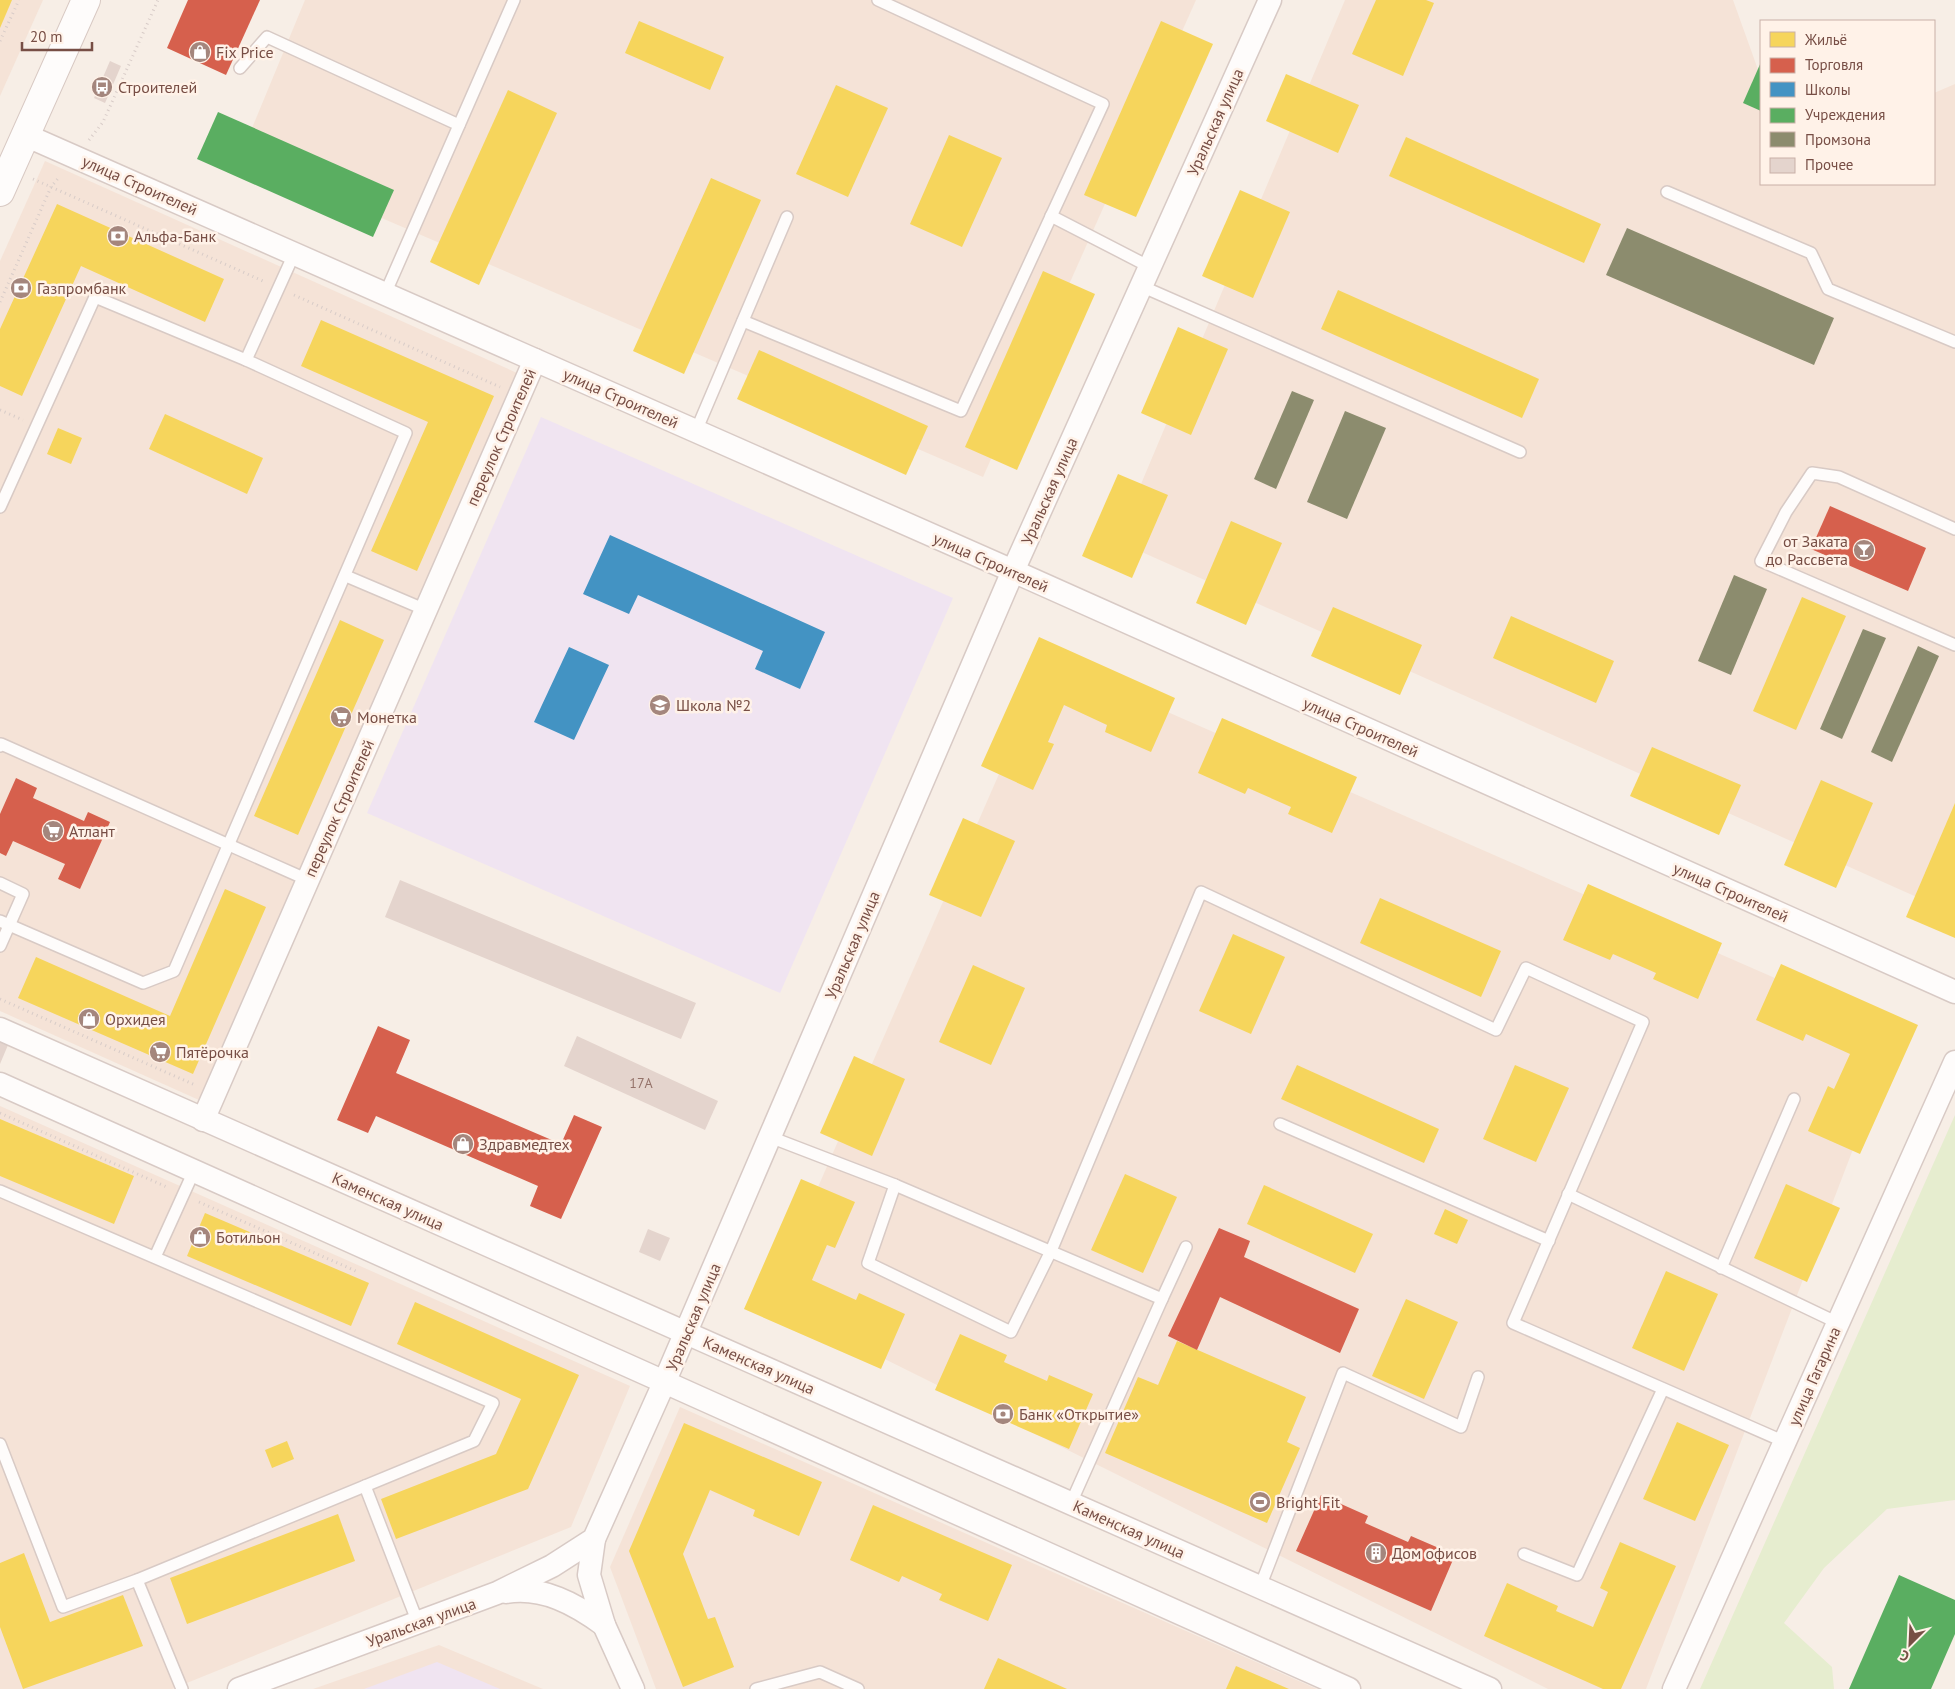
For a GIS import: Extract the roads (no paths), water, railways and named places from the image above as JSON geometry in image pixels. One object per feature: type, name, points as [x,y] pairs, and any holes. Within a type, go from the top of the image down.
[{"type":"main road","points":[[0,192],[86,0]]},
{"type":"street","name":"Уральская улица","points":[[239,1689],[497,1594],[552,1566],[594,1539],[664,1383],[1013,571],[1270,0]]},
{"type":"street","name":"улица Строителей","points":[[25,135],[1013,571],[1955,992]]},
{"type":"street","name":"переулок Строителей","points":[[204,1120],[535,360]]},
{"type":"street","name":"Каменская улица","points":[[0,1029],[1490,1689]]},
{"type":"street","name":"улица Гагарина","points":[[1674,1689],[1955,1062]]},
{"type":"street","points":[[0,1084],[1350,1689]]},
{"type":"street","points":[[594,1539],[589,1575],[604,1625],[633,1689]]},
{"type":"street","points":[[497,1594],[517,1590],[547,1594],[582,1609],[604,1625]]},
{"type":"lane","points":[[385,294],[514,0]]},
{"type":"lane","points":[[743,321],[961,411],[1103,104],[878,0]]},
{"type":"lane","points":[[240,68],[267,37],[460,125]]},
{"type":"lane","points":[[1667,192],[1811,252],[1828,289],[1955,342]]},
{"type":"lane","points":[[1051,216],[1146,277],[1520,452]]},
{"type":"lane","points":[[696,431],[787,217]]},
{"type":"lane","points":[[246,360],[294,254]]},
{"type":"lane","points":[[0,507],[95,297],[246,360],[406,433],[346,576],[174,971],[143,983],[5,923]]},
{"type":"lane","points":[[1955,529],[1839,477],[1812,473],[1786,512],[1761,561],[1955,645]]},
{"type":"lane","points":[[346,576],[426,610]]},
{"type":"lane","points":[[0,746],[1,744],[308,880]]},
{"type":"lane","points":[[0,883],[23,894],[5,923],[0,946]]},
{"type":"lane","points":[[895,1185],[868,1263],[1011,1332],[1051,1251],[1201,892],[1496,1030],[1526,968],[1643,1022],[1513,1323],[1785,1442]]},
{"type":"lane","points":[[1721,1268],[1794,1099]]},
{"type":"lane","points":[[1280,1124],[1549,1241]]},
{"type":"lane","points":[[770,1137],[895,1185],[1162,1299]]},
{"type":"lane","points":[[155,1257],[194,1171]]},
{"type":"lane","points":[[0,1191],[494,1403],[474,1441],[137,1580],[63,1607],[0,1444]]},
{"type":"lane","points":[[1568,1194],[1838,1323]]},
{"type":"lane","points":[[1071,1503],[1186,1247]]},
{"type":"lane","points":[[1260,1587],[1343,1373],[1462,1427],[1478,1377]]},
{"type":"lane","points":[[1524,1554],[1578,1575],[1663,1389]]},
{"type":"lane","points":[[365,1486],[418,1623]]},
{"type":"lane","points":[[137,1580],[182,1689]]},
{"type":"lane","points":[[756,1689],[820,1672],[858,1689]]},
{"type":"place","name":"Fix Price","points":[[200,52]]},
{"type":"place","name":"Строителей","points":[[102,87]]},
{"type":"place","name":"Альфа-Банк","points":[[118,236]]},
{"type":"place","name":"Газпромбанк","points":[[21,288]]},
{"type":"place","name":"от Заката до Рассвета","points":[[1864,550]]},
{"type":"place","name":"Школа №2","points":[[660,705]]},
{"type":"place","name":"Монетка","points":[[341,717]]},
{"type":"place","name":"Атлант","points":[[53,831]]},
{"type":"place","name":"Орхидея","points":[[89,1019]]},
{"type":"place","name":"Пятёрочка","points":[[160,1052]]},
{"type":"place","name":"Здравмедтех","points":[[463,1144]]},
{"type":"place","name":"Ботильон","points":[[200,1237]]},
{"type":"place","name":"Банк «Открытие»","points":[[1003,1414]]},
{"type":"place","name":"Bright Fit","points":[[1260,1502]]},
{"type":"place","name":"Дом офисов","points":[[1376,1553]]}]
